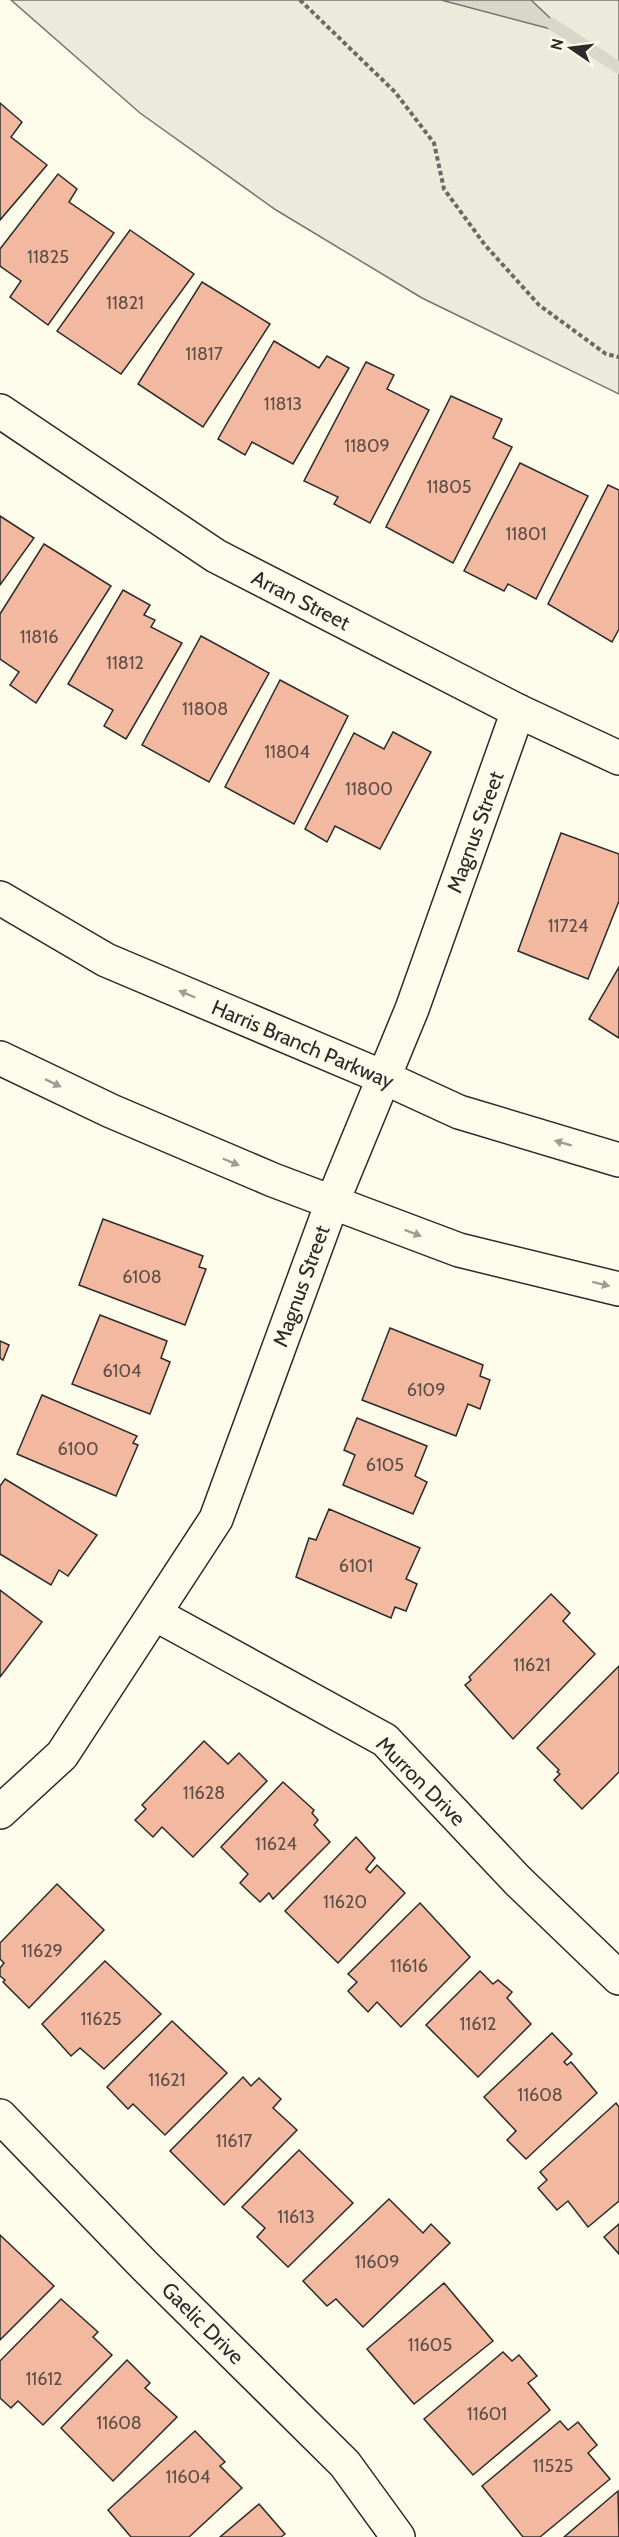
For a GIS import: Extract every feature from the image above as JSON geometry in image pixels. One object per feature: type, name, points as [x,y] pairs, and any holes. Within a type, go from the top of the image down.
[{"type":"street","name":"Arran Street","points":[[0,411],[216,556],[518,711],[619,758]]},
{"type":"street","name":"Magnus Street","points":[[0,1812],[62,1755],[216,1519],[332,1203],[385,1078],[518,711]]},
{"type":"street","name":"Harris Branch Parkway","points":[[0,898],[106,960],[385,1078],[459,1112],[619,1160]]},
{"type":"street","points":[[0,1058],[111,1111],[332,1203],[459,1250],[619,1289]]},
{"type":"street","name":"Murron Drive","points":[[155,1614],[385,1740],[518,1881],[619,1978]]},
{"type":"street","name":"Gaelic Drive","points":[[0,2116],[152,2273],[345,2464],[399,2537]]},
{"type":"path","points":[[300,0],[395,92],[434,143],[444,189],[485,244],[539,305],[606,354],[619,357]]},
{"type":"shaded area","points":[[11,0],[619,0],[619,394],[422,298],[276,210],[140,113]]},
{"type":"shaded area","points":[[441,0],[531,0],[566,33]]},
{"type":"building","points":[[0,103],[22,122],[11,137],[47,165],[0,220]]},
{"type":"building","points":[[58,174],[77,189],[69,202],[114,233],[48,325],[10,297],[21,281],[0,266],[0,249]]},
{"type":"building","points":[[130,230],[194,274],[121,374],[57,331]]},
{"type":"building","points":[[202,282],[270,324],[203,427],[138,384]]},
{"type":"building","points":[[274,341],[319,368],[327,356],[349,368],[293,464],[252,442],[245,455],[218,439]]},
{"type":"building","points":[[366,362],[394,375],[387,389],[429,410],[370,523],[334,504],[338,497],[304,481]]},
{"type":"building","points":[[451,396],[502,419],[493,438],[512,447],[453,563],[386,527]]},
{"type":"building","points":[[520,463],[588,496],[536,599],[508,584],[504,591],[464,571]]},
{"type":"building","points":[[608,485],[619,490],[619,629],[612,642],[548,604]]},
{"type":"building","points":[[0,516],[34,538],[0,585]]},
{"type":"building","points":[[44,544],[111,586],[36,703],[10,685],[19,672],[0,659],[0,614]]},
{"type":"building","points":[[123,590],[150,605],[144,615],[155,620],[151,627],[182,643],[126,739],[104,726],[113,710],[68,684]]},
{"type":"building","points":[[201,636],[269,673],[209,782],[142,745]]},
{"type":"building","points":[[280,680],[348,716],[294,824],[225,787]]},
{"type":"building","points":[[393,732],[431,752],[380,849],[335,826],[327,842],[305,829],[354,733],[384,749]]},
{"type":"building","points":[[561,833],[619,854],[619,901],[588,979],[518,951]]},
{"type":"building","points":[[619,967],[619,1038],[589,1019]]},
{"type":"building","points":[[103,1219],[203,1256],[199,1267],[206,1269],[185,1325],[79,1285]]},
{"type":"building","points":[[100,1315],[167,1341],[161,1358],[170,1362],[150,1414],[72,1384]]},
{"type":"building","points":[[390,1328],[483,1365],[480,1376],[490,1380],[480,1409],[468,1404],[456,1436],[362,1400]]},
{"type":"building","points":[[0,1341],[9,1345],[3,1360],[0,1358]]},
{"type":"building","points":[[42,1395],[137,1436],[133,1443],[138,1445],[116,1496],[17,1454]]},
{"type":"building","points":[[357,1418],[427,1446],[415,1476],[427,1482],[413,1514],[343,1485],[355,1455],[344,1450]]},
{"type":"building","points":[[5,1479],[97,1535],[68,1576],[59,1570],[51,1585],[0,1554],[0,1486]]},
{"type":"building","points":[[329,1509],[420,1548],[406,1579],[417,1584],[406,1611],[395,1607],[391,1618],[296,1577],[309,1538],[316,1540]]},
{"type":"building","points":[[0,1590],[42,1622],[0,1677]]},
{"type":"building","points":[[551,1594],[570,1613],[563,1621],[595,1654],[513,1739],[465,1685],[471,1680],[469,1677]]},
{"type":"building","points":[[619,1666],[619,1772],[582,1809],[554,1780],[560,1774],[557,1772],[559,1770],[537,1748]]},
{"type":"building","points":[[204,1741],[228,1764],[239,1753],[267,1781],[193,1857],[162,1827],[153,1837],[135,1820],[146,1809],[142,1805]]},
{"type":"building","points":[[283,1782],[314,1810],[312,1813],[318,1820],[314,1825],[330,1842],[273,1899],[269,1893],[260,1902],[240,1883],[248,1874],[221,1847]]},
{"type":"building","points":[[356,1837],[375,1858],[366,1869],[370,1873],[377,1865],[405,1893],[338,1963],[285,1911]]},
{"type":"building","points":[[57,1884],[104,1930],[29,2008],[3,1982],[5,1980],[0,1976],[0,1968],[4,1963],[0,1959],[0,1943]]},
{"type":"building","points":[[420,1903],[470,1957],[401,2027],[377,2002],[368,2012],[348,1991],[357,1982],[348,1974]]},
{"type":"building","points":[[105,1961],[161,2014],[104,2069],[80,2048],[71,2056],[42,2024]]},
{"type":"building","points":[[480,1971],[493,1984],[498,1980],[512,1992],[507,1998],[531,2024],[478,2077],[426,2025]]},
{"type":"building","points":[[172,2021],[227,2073],[165,2135],[133,2104],[128,2109],[107,2087]]},
{"type":"building","points":[[552,2033],[572,2054],[564,2062],[567,2065],[571,2062],[597,2093],[526,2159],[507,2140],[516,2131],[484,2097]]},
{"type":"building","points":[[243,2077],[251,2086],[259,2078],[281,2099],[273,2108],[297,2130],[224,2205],[170,2151]]},
{"type":"building","points":[[616,2103],[619,2107],[619,2201],[588,2227],[568,2201],[557,2210],[538,2188],[547,2180],[540,2172]]},
{"type":"building","points":[[299,2150],[353,2203],[288,2267],[257,2237],[265,2228],[242,2207]]},
{"type":"building","points":[[389,2199],[423,2233],[431,2224],[450,2243],[363,2327],[336,2299],[327,2306],[303,2281]]},
{"type":"building","points":[[619,2224],[619,2254],[604,2237]]},
{"type":"building","points":[[0,2235],[54,2286],[0,2340]]},
{"type":"building","points":[[444,2283],[493,2341],[414,2404],[367,2349]]},
{"type":"building","points":[[61,2299],[98,2332],[93,2337],[112,2355],[43,2425],[18,2401],[11,2408],[0,2398],[0,2361]]},
{"type":"building","points":[[503,2352],[512,2361],[519,2355],[537,2376],[528,2383],[550,2410],[473,2475],[424,2419]]},
{"type":"building","points":[[127,2360],[150,2383],[145,2388],[177,2417],[113,2481],[61,2428]]},
{"type":"building","points":[[560,2421],[568,2430],[578,2422],[597,2445],[588,2453],[610,2479],[540,2537],[523,2537],[482,2486]]},
{"type":"building","points":[[195,2431],[225,2462],[220,2466],[242,2488],[189,2537],[131,2537],[108,2510]]},
{"type":"building","points":[[618,2491],[619,2537],[564,2537]]},
{"type":"building","points":[[259,2504],[285,2534],[281,2537],[220,2537]]},
{"type":"waterway","points":[[552,24],[619,68]]}]
